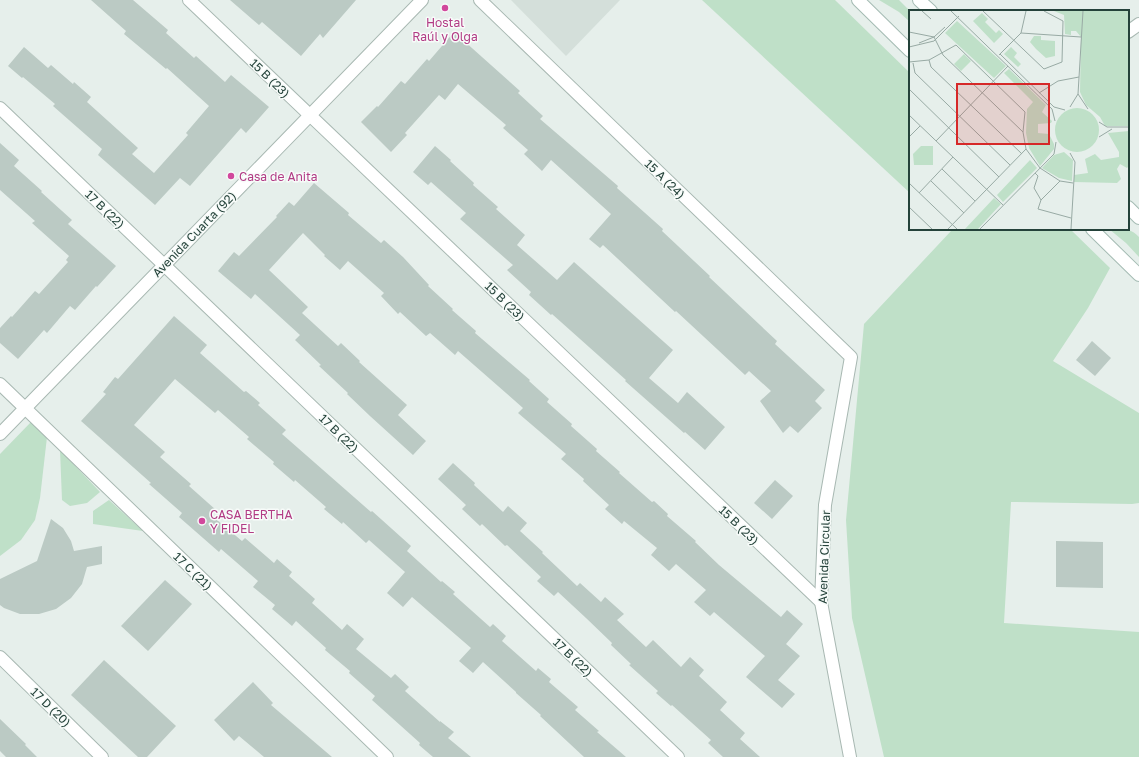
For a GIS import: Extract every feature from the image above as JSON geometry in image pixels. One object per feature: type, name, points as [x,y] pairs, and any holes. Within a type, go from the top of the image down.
[{"type":"street","name":"15 B (23)","points":[[189,0],[821,602]]},
{"type":"street","name":"Avenida Cuarta (92)","points":[[0,434],[422,0]]},
{"type":"street","name":"15 A (24)","points":[[480,0],[851,357]]},
{"type":"street","points":[[858,0],[909,50]]},
{"type":"street","points":[[919,0],[930,10]]},
{"type":"street","points":[[1129,31],[1139,24]]},
{"type":"street","name":"17 B (22)","points":[[0,108],[678,757]]},
{"type":"street","points":[[1129,208],[1139,218]]},
{"type":"street","points":[[1093,230],[1139,274]]},
{"type":"street","name":"Avenida Circular","points":[[850,757],[821,602],[826,505],[851,357]]},
{"type":"street","name":"17 C (21)","points":[[0,384],[387,757]]},
{"type":"street","name":"17 D (20)","points":[[0,657],[102,757]]},
{"type":"shaded area","points":[[511,0],[620,0],[566,56]]},
{"type":"green space","points":[[702,0],[835,0],[909,72],[909,192]]},
{"type":"green space","points":[[879,0],[899,0],[909,10],[909,21],[899,12]]},
{"type":"green space","points":[[950,230],[1071,230],[1110,268],[1088,308],[1053,361],[1139,413],[1139,503],[1011,502],[1004,623],[1139,632],[1139,757],[884,757],[852,618],[846,520],[864,324],[951,231]]},
{"type":"green space","points":[[1110,230],[1129,230],[1139,237],[1139,257],[1126,243]]},
{"type":"green space","points":[[31,422],[47,437],[40,498],[35,520],[21,540],[0,556],[0,454]]},
{"type":"green space","points":[[60,450],[100,492],[87,503],[70,506],[62,500]]},
{"type":"green space","points":[[109,500],[143,531],[93,524],[93,511]]},
{"type":"building","points":[[91,0],[133,0],[168,30],[166,33],[194,58],[196,56],[225,82],[231,75],[269,107],[246,133],[241,128],[190,186],[180,178],[155,205],[98,155],[102,149],[53,106],[55,104],[8,66],[24,47],[48,68],[51,65],[91,97],[87,102],[138,148],[132,154],[154,173],[188,135],[186,133],[209,106],[167,68],[166,69],[124,34],[126,31]]},
{"type":"building","points":[[230,0],[356,0],[323,38],[320,34],[301,56],[262,22],[259,25]]},
{"type":"building","points":[[454,32],[520,91],[518,93],[543,116],[540,119],[618,186],[617,188],[663,229],[662,231],[777,341],[775,344],[825,390],[815,401],[822,408],[798,433],[790,426],[783,433],[760,401],[771,391],[749,371],[745,375],[603,245],[600,248],[589,239],[611,214],[551,160],[542,171],[524,154],[528,150],[503,128],[506,125],[458,84],[445,100],[439,95],[405,133],[407,135],[391,152],[361,122],[377,106],[378,107],[401,81],[405,84],[427,59],[429,61]]},
{"type":"building","points":[[0,143],[19,160],[14,166],[72,220],[68,224],[116,266],[75,310],[70,306],[47,333],[44,330],[18,359],[0,343],[0,328],[35,291],[39,294],[68,262],[66,260],[69,256],[32,223],[35,221],[0,190]]},
{"type":"building","points":[[435,146],[474,183],[473,185],[498,207],[496,209],[525,235],[517,245],[557,280],[574,262],[673,350],[649,378],[678,403],[687,392],[725,427],[705,450],[529,295],[531,292],[507,270],[513,265],[460,219],[466,213],[431,182],[428,185],[413,172]]},
{"type":"building","points":[[314,183],[381,243],[384,240],[403,257],[429,285],[428,286],[476,331],[475,333],[530,380],[529,381],[549,399],[547,402],[597,449],[596,451],[652,502],[654,501],[668,514],[667,516],[696,541],[695,542],[719,565],[781,617],[787,610],[803,624],[786,644],[800,656],[778,680],[795,694],[782,708],[746,677],[765,656],[714,612],[710,616],[694,602],[706,590],[676,564],[669,571],[651,555],[657,548],[624,521],[622,524],[605,509],[609,505],[583,481],[584,479],[561,459],[566,454],[518,413],[523,408],[458,351],[455,355],[430,333],[426,336],[400,312],[398,314],[381,296],[384,293],[348,261],[340,270],[324,256],[325,255],[303,233],[269,270],[308,307],[302,313],[338,346],[341,343],[360,361],[359,362],[407,405],[398,415],[426,441],[413,455],[370,416],[319,366],[321,365],[295,340],[300,335],[255,294],[251,299],[218,271],[234,252],[239,256],[277,217],[276,216],[289,202],[294,206]]},
{"type":"building","points":[[174,316],[207,345],[200,353],[244,392],[246,391],[260,403],[258,405],[286,430],[282,434],[411,546],[407,551],[441,582],[442,581],[455,592],[453,594],[490,627],[493,624],[506,636],[502,641],[536,671],[538,668],[551,679],[549,682],[578,707],[575,710],[599,731],[597,732],[626,757],[584,757],[483,662],[473,673],[459,661],[471,648],[412,597],[403,607],[387,593],[405,572],[369,540],[366,543],[343,522],[342,524],[324,509],[326,507],[295,480],[294,482],[273,464],[274,462],[247,439],[249,437],[218,410],[215,413],[175,379],[134,425],[165,452],[160,457],[191,484],[189,486],[216,510],[211,515],[242,541],[245,538],[274,563],[277,559],[292,572],[289,576],[315,599],[312,603],[342,630],[347,624],[364,639],[356,649],[391,678],[395,674],[409,687],[405,691],[440,722],[454,732],[448,738],[471,757],[433,757],[419,745],[420,743],[372,700],[375,696],[349,673],[350,671],[325,650],[326,648],[296,621],[292,626],[272,609],[275,605],[253,587],[258,581],[221,549],[219,552],[179,517],[182,513],[149,484],[151,483],[81,421],[106,394],[103,392],[115,377],[118,379]]},
{"type":"building","points":[[1092,341],[1111,358],[1095,376],[1076,360]]},
{"type":"building","points":[[453,463],[503,512],[508,506],[527,523],[520,531],[577,586],[580,583],[601,602],[605,597],[624,614],[617,620],[646,647],[653,640],[681,667],[690,657],[704,670],[699,676],[727,702],[720,710],[745,733],[740,739],[760,757],[723,757],[708,743],[711,740],[672,705],[671,706],[656,693],[658,691],[629,665],[631,664],[611,645],[612,643],[586,618],[558,592],[554,596],[537,581],[541,577],[507,545],[505,546],[482,524],[480,526],[462,509],[466,505],[438,479]]},
{"type":"building","points":[[775,480],[793,496],[772,519],[754,503]]},
{"type":"building","points":[[51,519],[63,528],[71,541],[74,551],[102,546],[102,564],[87,567],[82,584],[71,598],[56,609],[39,614],[20,614],[4,608],[0,605],[0,579],[37,561]]},
{"type":"building","points":[[1056,541],[1103,542],[1103,588],[1056,587]]},
{"type":"building","points":[[165,580],[192,604],[148,651],[121,626]]},
{"type":"building","points":[[104,660],[176,726],[147,757],[138,757],[71,695]]},
{"type":"building","points":[[253,682],[273,703],[271,705],[332,757],[264,757],[239,736],[234,741],[214,720]]},
{"type":"building","points":[[0,719],[37,757],[6,757],[0,751]]},
{"type":"place","name":"Hostal Raúl y Olga","points":[[445,8]]},
{"type":"place","name":"Casa de Anita","points":[[231,176]]},
{"type":"place","name":"CASA BERTHA Y FIDEL","points":[[202,521]]}]
